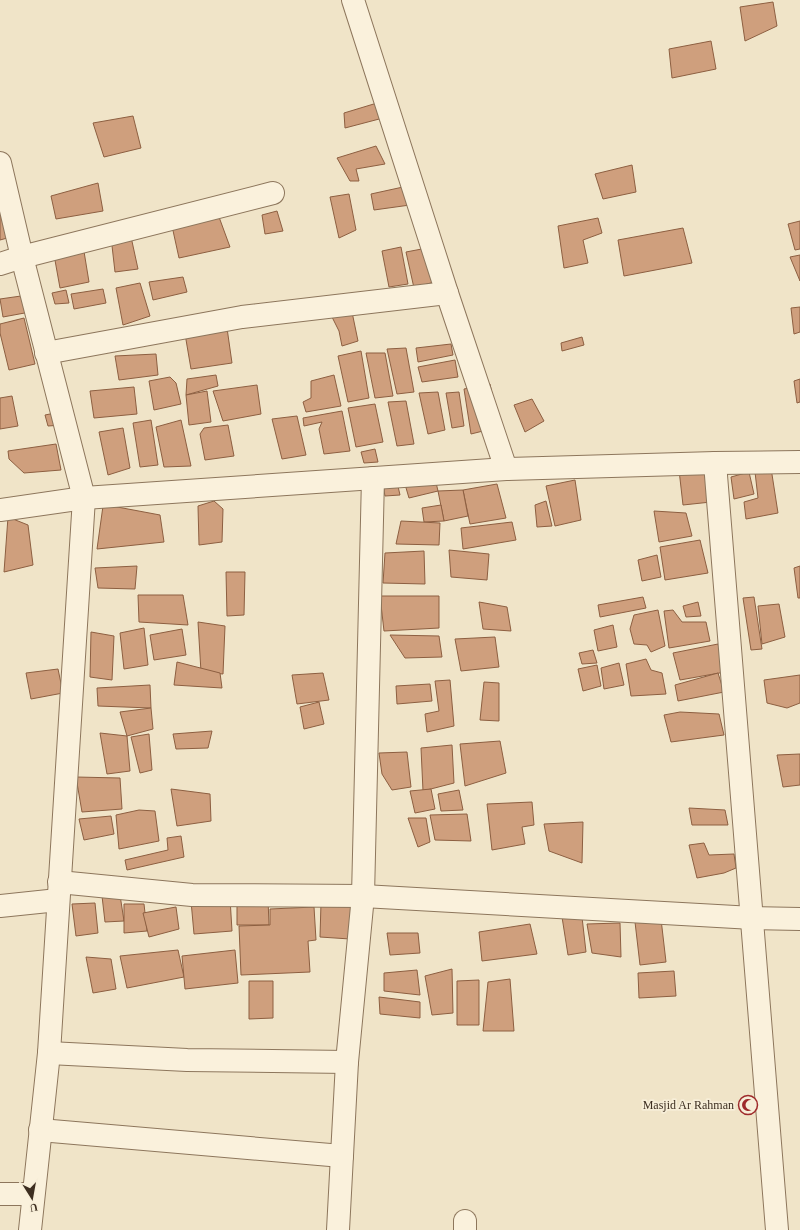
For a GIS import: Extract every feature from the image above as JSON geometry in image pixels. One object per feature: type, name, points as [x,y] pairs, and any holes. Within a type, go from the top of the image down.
[{"type":"street","points":[[353,0],[447,293],[506,469]]},
{"type":"street","points":[[0,163],[46,354],[84,498],[58,891],[49,1053],[30,1230]]},
{"type":"street","points":[[0,264],[22,256],[273,193]]},
{"type":"street","points":[[46,354],[242,317],[447,293]]},
{"type":"street","points":[[0,510],[84,498],[506,469],[800,462]]},
{"type":"street","points":[[715,463],[753,918],[777,1230]]},
{"type":"street","points":[[338,1230],[347,1062],[363,896],[373,478]]},
{"type":"street","points":[[0,906],[58,891],[192,895],[363,896],[753,918],[800,919]]},
{"type":"street","points":[[49,1053],[187,1060],[347,1062]]},
{"type":"street","points":[[40,1130],[342,1156]]},
{"type":"street","points":[[0,1194],[33,1194]]},
{"type":"building","points":[[773,2],[777,26],[745,41],[740,7]]},
{"type":"building","points":[[711,41],[716,69],[672,78],[669,49]]},
{"type":"building","points":[[377,103],[383,118],[345,128],[344,113]]},
{"type":"building","points":[[133,116],[141,148],[104,157],[93,123]]},
{"type":"building","points":[[376,146],[385,164],[356,169],[359,181],[350,181],[337,158]]},
{"type":"building","points":[[632,165],[636,192],[603,199],[595,174]]},
{"type":"building","points":[[98,183],[103,211],[56,219],[51,196]]},
{"type":"building","points":[[403,187],[410,205],[374,210],[371,194]]},
{"type":"building","points":[[349,194],[356,230],[339,238],[330,197]]},
{"type":"building","points":[[16,210],[22,234],[0,240],[0,214]]},
{"type":"building","points":[[277,211],[283,231],[265,234],[262,215]]},
{"type":"building","points":[[219,217],[230,247],[179,258],[172,226]]},
{"type":"building","points":[[598,218],[602,233],[583,240],[588,263],[564,268],[558,226]]},
{"type":"building","points":[[800,221],[800,249],[795,250],[788,224]]},
{"type":"building","points":[[128,223],[138,269],[115,272],[110,228]]},
{"type":"building","points":[[683,228],[692,263],[624,276],[618,240]]},
{"type":"building","points":[[81,233],[89,282],[60,288],[51,238]]},
{"type":"building","points":[[401,247],[408,284],[389,287],[382,251]]},
{"type":"building","points":[[427,248],[434,282],[414,288],[406,252]]},
{"type":"building","points":[[800,255],[800,281],[790,257]]},
{"type":"building","points":[[183,277],[187,292],[153,300],[149,282]]},
{"type":"building","points":[[140,283],[150,316],[123,325],[116,288]]},
{"type":"building","points":[[103,289],[106,303],[74,309],[71,294]]},
{"type":"building","points":[[66,290],[69,303],[55,304],[52,293]]},
{"type":"building","points":[[28,295],[30,312],[3,317],[0,299]]},
{"type":"building","points":[[800,307],[800,332],[794,334],[791,308]]},
{"type":"building","points":[[352,312],[358,341],[342,346],[339,331],[331,315]]},
{"type":"building","points":[[24,318],[35,364],[9,370],[0,333],[0,324]]},
{"type":"building","points":[[226,321],[232,363],[191,369],[184,328]]},
{"type":"building","points":[[582,337],[584,345],[562,351],[561,343]]},
{"type":"building","points":[[451,344],[453,355],[418,362],[416,348]]},
{"type":"building","points":[[406,348],[414,392],[397,394],[387,349]]},
{"type":"building","points":[[361,351],[369,398],[348,402],[338,356]]},
{"type":"building","points":[[366,353],[385,353],[393,396],[375,398]]},
{"type":"building","points":[[156,354],[158,375],[119,380],[115,356]]},
{"type":"building","points":[[455,360],[458,377],[422,382],[418,367]]},
{"type":"building","points":[[216,375],[218,386],[186,395],[187,379]]},
{"type":"building","points":[[334,375],[341,406],[306,412],[303,402],[311,398],[311,381]]},
{"type":"building","points":[[170,377],[176,383],[181,404],[154,410],[149,381]]},
{"type":"building","points":[[800,379],[800,402],[797,403],[794,381]]},
{"type":"building","points":[[490,384],[499,427],[471,434],[464,389]]},
{"type":"building","points":[[257,385],[261,414],[223,421],[213,391]]},
{"type":"building","points":[[134,387],[137,414],[94,418],[90,391]]},
{"type":"building","points":[[207,391],[211,422],[189,425],[186,395]]},
{"type":"building","points":[[438,392],[445,430],[428,434],[419,393]]},
{"type":"building","points":[[459,392],[464,426],[452,428],[446,393]]},
{"type":"building","points":[[12,396],[18,426],[0,429],[0,398]]},
{"type":"building","points":[[532,399],[544,421],[525,432],[514,405]]},
{"type":"building","points":[[406,401],[414,444],[397,446],[388,402]]},
{"type":"building","points":[[375,404],[383,442],[356,447],[348,408]]},
{"type":"building","points":[[342,411],[350,451],[324,454],[319,429],[322,422],[304,426],[303,418]]},
{"type":"building","points":[[60,412],[62,425],[48,426],[45,415]]},
{"type":"building","points":[[297,416],[306,455],[282,459],[272,419]]},
{"type":"building","points":[[151,420],[158,465],[140,467],[133,423]]},
{"type":"building","points":[[181,420],[191,466],[164,467],[156,427]]},
{"type":"building","points":[[228,425],[234,456],[205,460],[200,434],[204,428]]},
{"type":"building","points":[[123,428],[130,468],[108,475],[99,432]]},
{"type":"building","points":[[56,444],[61,470],[24,473],[9,459],[8,451]]},
{"type":"building","points":[[375,449],[378,462],[364,463],[361,452]]},
{"type":"building","points":[[771,468],[778,513],[746,519],[744,502],[758,498],[755,472]]},
{"type":"building","points":[[679,470],[704,472],[711,502],[683,505]]},
{"type":"building","points":[[749,472],[754,494],[734,499],[731,477]]},
{"type":"building","points":[[434,474],[438,491],[409,498],[404,481]]},
{"type":"building","points":[[575,480],[581,520],[555,526],[546,486]]},
{"type":"building","points":[[397,482],[400,495],[385,496],[383,485]]},
{"type":"building","points":[[497,484],[506,518],[470,524],[463,490]]},
{"type":"building","points":[[463,490],[468,516],[444,521],[438,491]]},
{"type":"building","points":[[214,501],[223,509],[222,542],[199,545],[198,506]]},
{"type":"building","points":[[546,501],[552,526],[537,527],[535,505]]},
{"type":"building","points":[[441,505],[444,521],[424,522],[422,508]]},
{"type":"building","points":[[103,506],[112,506],[160,515],[164,542],[97,549]]},
{"type":"building","points":[[654,511],[686,513],[692,536],[659,542]]},
{"type":"building","points":[[8,517],[28,525],[33,565],[4,572]]},
{"type":"building","points":[[401,521],[440,523],[439,545],[396,544]]},
{"type":"building","points":[[512,522],[516,540],[463,549],[461,528]]},
{"type":"building","points":[[700,540],[708,573],[665,580],[660,547]]},
{"type":"building","points":[[449,550],[489,554],[487,580],[451,577]]},
{"type":"building","points":[[424,551],[425,584],[383,583],[385,553]]},
{"type":"building","points":[[657,555],[661,577],[642,581],[638,560]]},
{"type":"building","points":[[137,566],[135,589],[98,588],[95,568]]},
{"type":"building","points":[[800,566],[800,598],[798,598],[794,568]]},
{"type":"building","points":[[226,572],[245,572],[244,615],[227,616]]},
{"type":"building","points":[[138,595],[183,595],[188,625],[139,622]]},
{"type":"building","points":[[380,596],[439,596],[439,628],[384,631]]},
{"type":"building","points":[[643,597],[646,608],[600,617],[598,605]]},
{"type":"building","points":[[754,597],[762,649],[751,650],[743,598]]},
{"type":"building","points":[[479,602],[507,607],[511,631],[483,629]]},
{"type":"building","points":[[698,602],[701,616],[686,617],[683,606]]},
{"type":"building","points":[[779,604],[785,637],[762,644],[758,606]]},
{"type":"building","points":[[658,610],[665,646],[651,652],[647,645],[634,644],[630,629],[634,615]]},
{"type":"building","points":[[673,610],[682,622],[706,622],[710,641],[669,648],[664,611]]},
{"type":"building","points":[[198,622],[225,626],[223,674],[201,672]]},
{"type":"building","points":[[613,625],[617,647],[598,651],[594,630]]},
{"type":"building","points":[[144,628],[148,665],[124,669],[120,633]]},
{"type":"building","points":[[182,629],[186,655],[154,660],[150,635]]},
{"type":"building","points":[[91,632],[114,636],[112,680],[90,677]]},
{"type":"building","points":[[390,635],[439,636],[442,657],[405,658]]},
{"type":"building","points":[[495,637],[499,667],[461,671],[455,639]]},
{"type":"building","points":[[718,644],[725,672],[680,680],[673,653]]},
{"type":"building","points":[[593,650],[597,663],[582,664],[579,653]]},
{"type":"building","points":[[646,659],[651,670],[662,673],[666,694],[631,696],[626,664]]},
{"type":"building","points":[[177,662],[220,673],[222,688],[174,685]]},
{"type":"building","points":[[619,663],[624,685],[604,689],[601,668]]},
{"type":"building","points":[[597,665],[601,686],[583,691],[578,669]]},
{"type":"building","points":[[58,669],[63,693],[31,699],[26,673]]},
{"type":"building","points":[[323,673],[329,700],[297,704],[292,675]]},
{"type":"building","points":[[718,673],[724,692],[678,701],[675,685]]},
{"type":"building","points":[[800,675],[800,703],[787,708],[767,703],[764,680]]},
{"type":"building","points":[[450,680],[454,726],[427,732],[425,714],[439,711],[435,681]]},
{"type":"building","points":[[484,682],[499,683],[499,721],[480,720]]},
{"type":"building","points":[[430,684],[432,701],[397,704],[396,686]]},
{"type":"building","points":[[150,685],[151,708],[98,706],[97,688]]},
{"type":"building","points":[[319,702],[324,724],[304,729],[300,707]]},
{"type":"building","points":[[151,708],[153,729],[127,736],[120,712]]},
{"type":"building","points":[[680,712],[719,714],[724,735],[671,742],[664,715]]},
{"type":"building","points":[[212,731],[208,748],[176,749],[173,734]]},
{"type":"building","points":[[100,733],[127,736],[130,771],[107,774]]},
{"type":"building","points":[[149,734],[152,770],[140,773],[131,737]]},
{"type":"building","points":[[500,741],[506,773],[465,786],[460,744]]},
{"type":"building","points":[[452,745],[454,783],[423,791],[421,748]]},
{"type":"building","points":[[407,752],[411,787],[392,790],[382,774],[379,753]]},
{"type":"building","points":[[800,754],[800,785],[783,787],[777,755]]},
{"type":"building","points":[[76,777],[120,778],[122,809],[82,812]]},
{"type":"building","points":[[171,789],[210,794],[211,821],[177,826]]},
{"type":"building","points":[[431,789],[435,809],[415,813],[410,791]]},
{"type":"building","points":[[459,790],[463,810],[441,811],[438,794]]},
{"type":"building","points":[[532,802],[534,825],[522,827],[525,844],[492,850],[487,804]]},
{"type":"building","points":[[689,808],[725,810],[728,825],[692,825]]},
{"type":"building","points":[[139,810],[155,811],[159,841],[119,849],[116,815]]},
{"type":"building","points":[[467,814],[471,841],[435,840],[430,815]]},
{"type":"building","points":[[111,816],[114,834],[84,840],[79,819]]},
{"type":"building","points":[[408,818],[426,818],[430,842],[418,847]]},
{"type":"building","points":[[583,822],[582,863],[549,851],[544,824]]},
{"type":"building","points":[[181,836],[184,857],[127,870],[125,860],[168,850],[167,838]]},
{"type":"building","points":[[704,843],[709,855],[734,854],[736,868],[724,873],[697,878],[689,845]]},
{"type":"building","points":[[120,895],[124,921],[105,922],[102,896]]},
{"type":"building","points":[[230,898],[232,931],[194,934],[191,901]]},
{"type":"building","points":[[268,899],[269,925],[237,925],[237,900]]},
{"type":"building","points":[[95,903],[98,933],[76,936],[72,904]]},
{"type":"building","points":[[321,903],[352,904],[350,939],[320,937]]},
{"type":"building","points":[[124,904],[144,904],[147,931],[124,933]]},
{"type":"building","points":[[176,907],[179,929],[149,937],[143,913]]},
{"type":"building","points":[[314,907],[316,940],[308,941],[310,972],[241,975],[239,926],[270,925],[270,909]]},
{"type":"building","points":[[562,917],[582,917],[586,952],[568,955]]},
{"type":"building","points":[[661,919],[666,962],[640,965],[635,922]]},
{"type":"building","points":[[620,923],[621,957],[592,953],[587,924]]},
{"type":"building","points":[[530,924],[537,954],[482,961],[479,932]]},
{"type":"building","points":[[387,933],[418,933],[420,953],[390,955]]},
{"type":"building","points":[[178,950],[184,977],[127,988],[120,956]]},
{"type":"building","points":[[235,950],[238,983],[185,989],[182,956]]},
{"type":"building","points":[[86,957],[111,959],[116,989],[93,993]]},
{"type":"building","points":[[452,969],[453,1013],[432,1015],[425,976]]},
{"type":"building","points":[[417,970],[420,995],[384,991],[384,973]]},
{"type":"building","points":[[674,971],[676,996],[639,998],[638,973]]},
{"type":"building","points":[[510,979],[514,1031],[483,1031],[488,982]]},
{"type":"building","points":[[479,980],[479,1025],[457,1025],[457,981]]},
{"type":"building","points":[[249,981],[273,981],[273,1018],[249,1019]]},
{"type":"building","points":[[379,997],[420,1002],[420,1018],[380,1014]]},
{"type":"place","name":"Masjid Ar Rahman","points":[[748,1105]]}]
